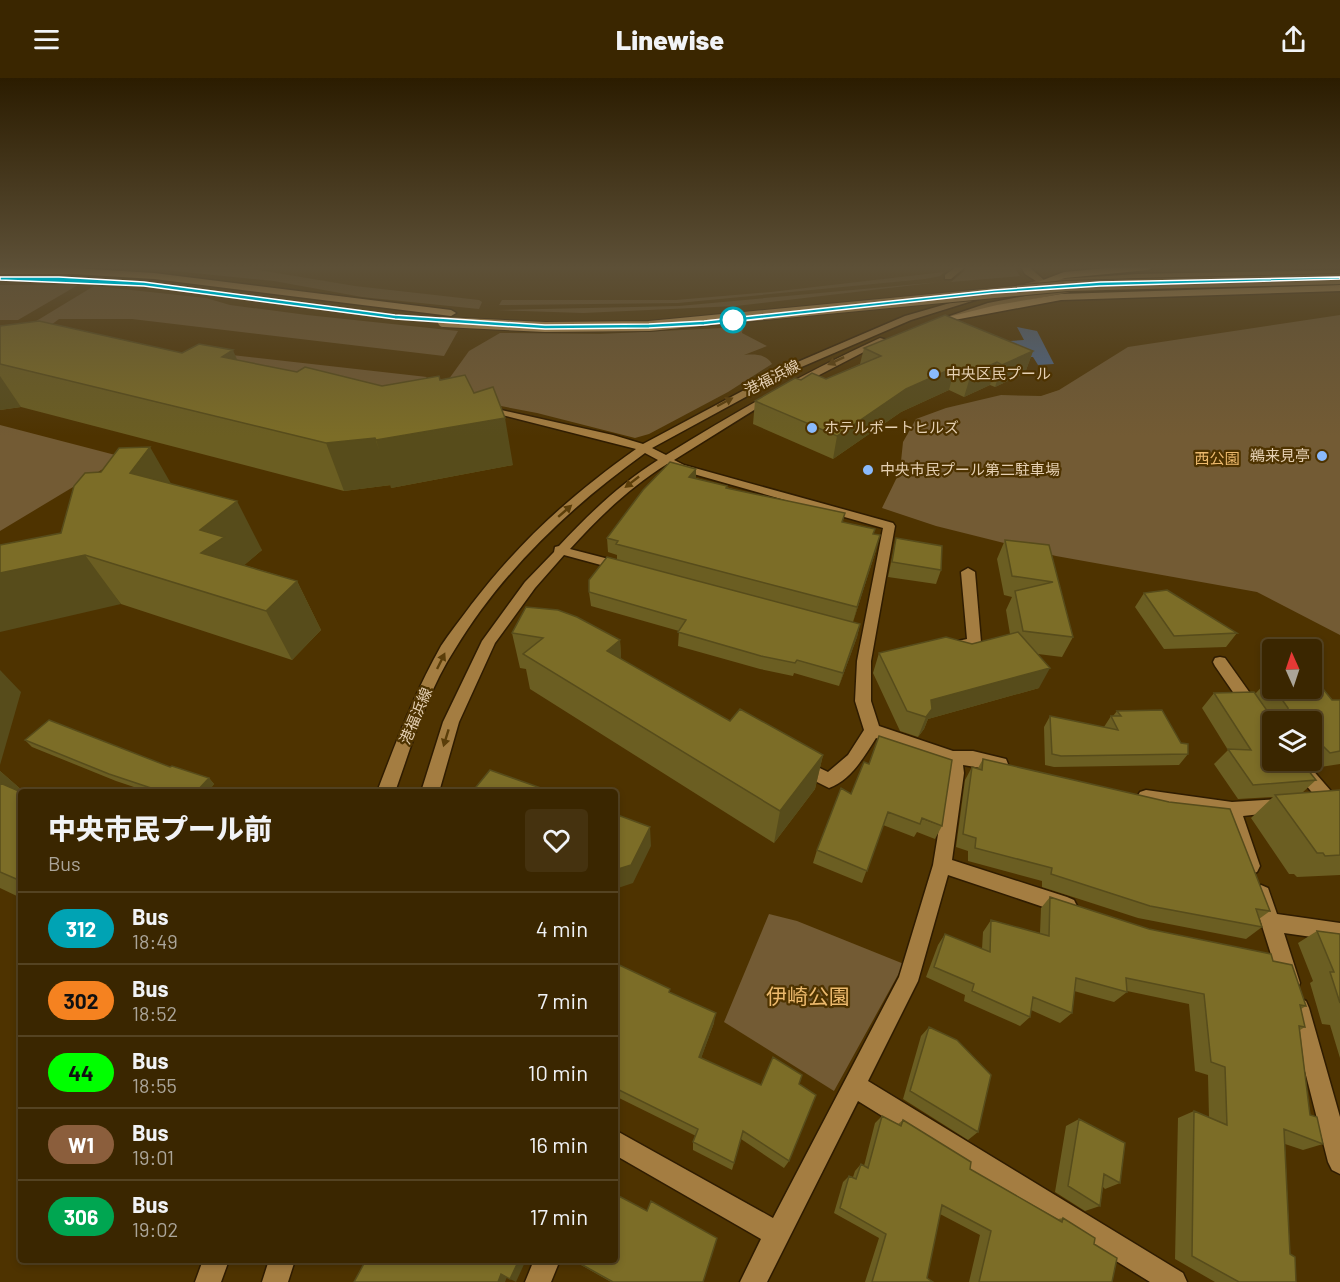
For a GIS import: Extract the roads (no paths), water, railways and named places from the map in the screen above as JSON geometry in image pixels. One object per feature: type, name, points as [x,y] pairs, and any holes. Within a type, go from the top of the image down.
[{"type":"highway","points":[[466,323],[545,327],[701,323]]},
{"type":"street","name":"港福浜線","points":[[387,789],[412,720],[447,647],[529,543],[597,482],[644,447],[750,389],[868,333],[897,323]]},
{"type":"street","name":"港福浜線","points":[[431,789],[451,722],[489,640],[559,550],[604,505],[637,478],[763,400],[828,365],[884,340],[934,323]]},
{"type":"street","points":[[467,404],[512,412],[644,447],[680,467],[889,526],[862,631],[869,661],[863,701],[872,730],[854,760],[829,781],[788,758]]},
{"type":"street","points":[[559,550],[639,572]]},
{"type":"street","points":[[940,650],[974,642],[968,572]]},
{"type":"street","points":[[503,621],[523,626]]},
{"type":"street","points":[[1220,662],[1262,722]]},
{"type":"street","points":[[872,730],[953,758],[974,758],[1018,768]]},
{"type":"street","points":[[753,1282],[908,981],[942,865],[956,773],[953,758]]},
{"type":"street","points":[[1304,771],[1335,802]]},
{"type":"street","points":[[1129,794],[1162,801],[1232,809],[1335,802]]},
{"type":"street","points":[[1232,809],[1309,1040],[1340,1162]]},
{"type":"street","points":[[942,865],[1083,911]]},
{"type":"street","points":[[1270,922],[1340,932]]},
{"type":"street","points":[[1260,954],[1282,958]]},
{"type":"street","points":[[854,1085],[1174,1282]]},
{"type":"street","points":[[618,1144],[778,1234]]},
{"type":"street","points":[[208,1282],[215,1263]]},
{"type":"street","points":[[275,1282],[281,1263]]},
{"type":"street","points":[[538,1282],[546,1263]]},
{"type":"water","points":[[1017,327],[1037,331],[1054,364],[1038,365],[1033,357],[1029,357],[1010,341],[1024,340]]},
{"type":"place","name":"中央区民プール","points":[[934,374]]},
{"type":"place","name":"ホテルポートヒルズ","points":[[812,428]]},
{"type":"place","name":"鵜来見亭","points":[[1322,456]]},
{"type":"place","name":"中央市民プール第二駐車場","points":[[868,470]]},
{"type":"park label","name":"西公園","points":[[1217,459]]},
{"type":"park label","name":"伊崎公園","points":[[808,997]]}]
